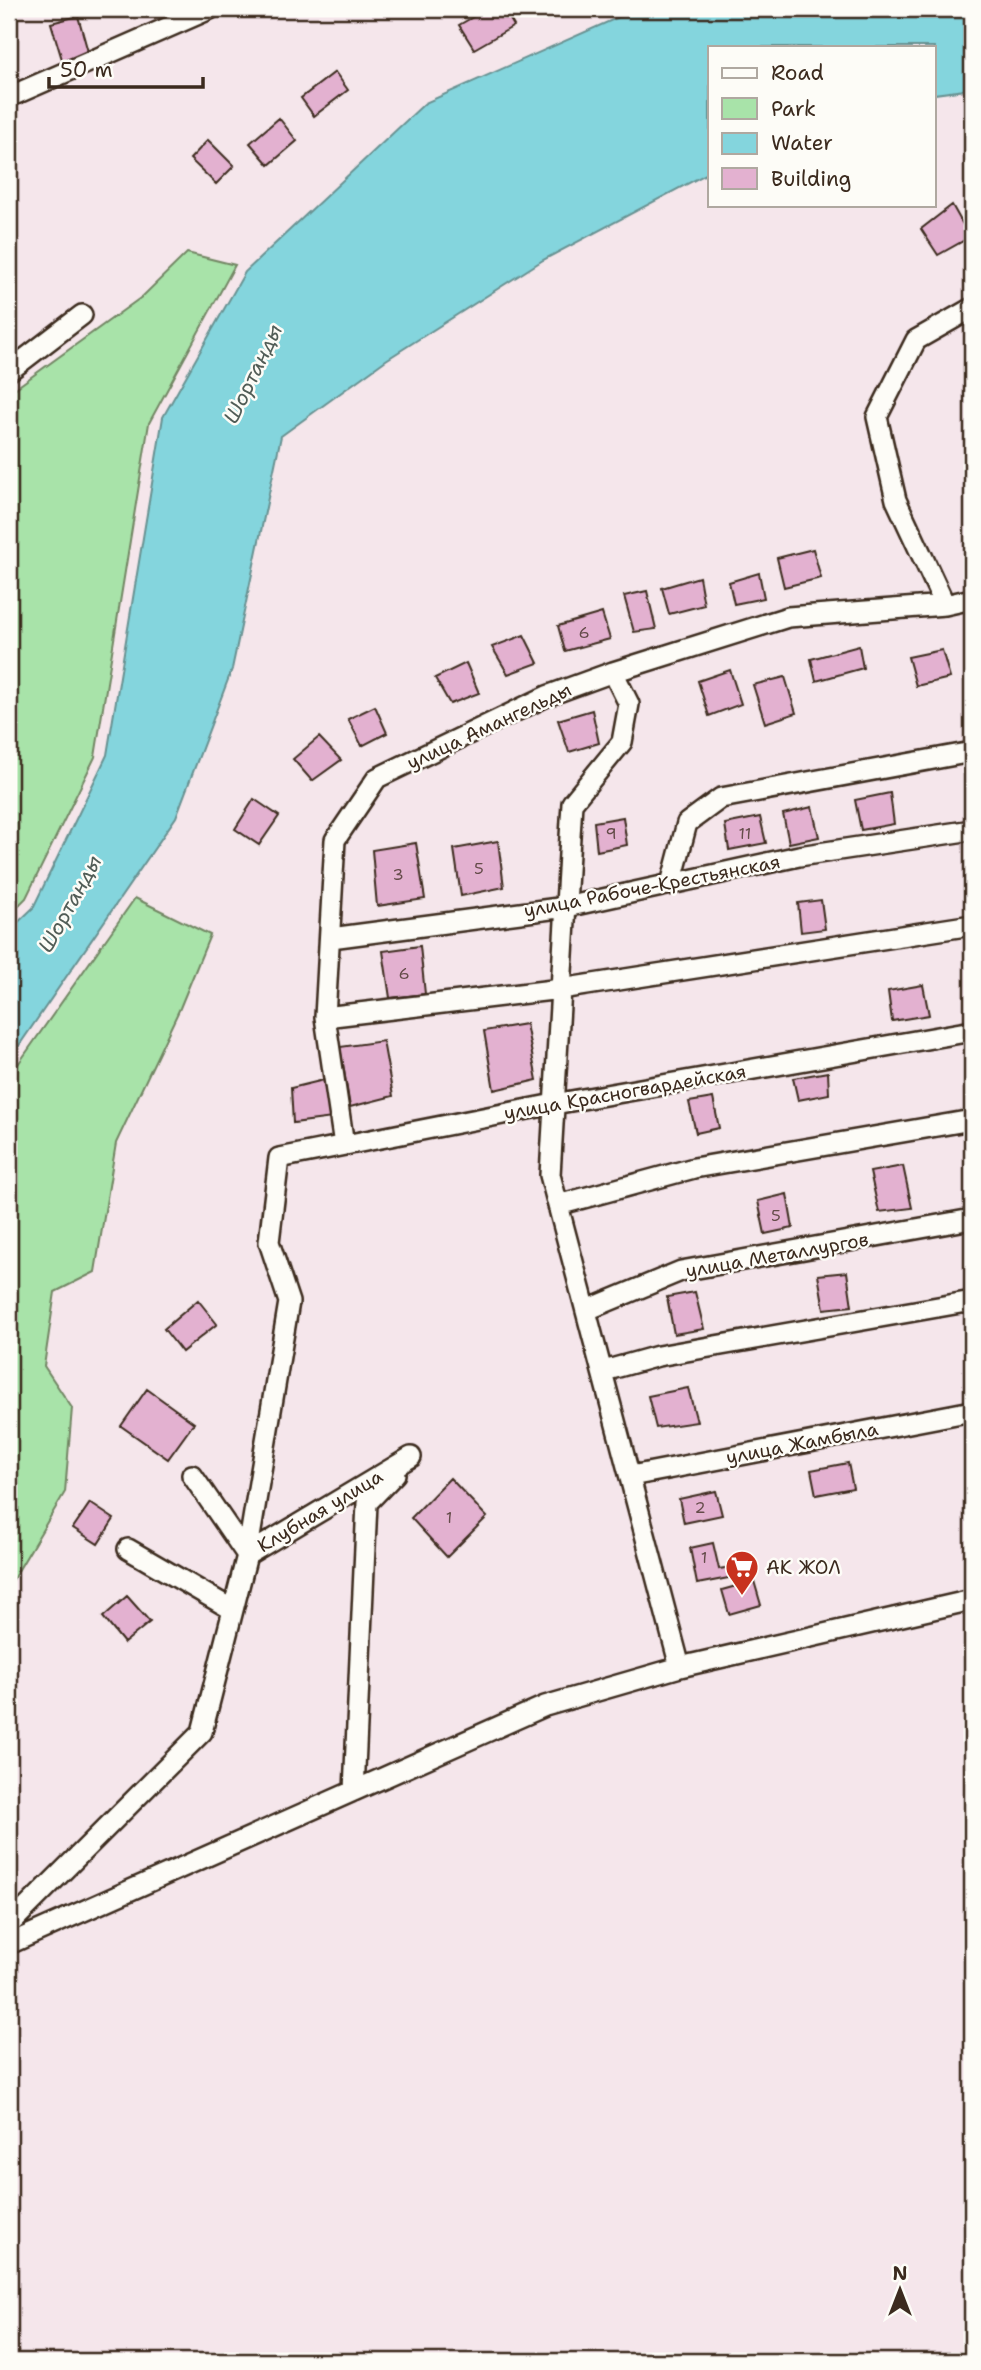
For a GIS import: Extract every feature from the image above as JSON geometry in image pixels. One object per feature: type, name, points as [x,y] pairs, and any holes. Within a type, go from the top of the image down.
[{"type":"street","points":[[9,97],[210,9]]},
{"type":"street","points":[[945,605],[896,500],[877,417],[916,340],[972,308]]},
{"type":"street","points":[[9,372],[82,315]]},
{"type":"street","name":"улица Амангельды","points":[[344,1145],[325,1017],[335,840],[377,778],[547,696],[613,672],[788,617],[945,605],[972,599]]},
{"type":"street","points":[[613,672],[629,704],[622,742],[572,803],[550,1175],[604,1371],[680,1667]]},
{"type":"street","points":[[671,884],[687,823],[721,797],[972,752]]},
{"type":"street","name":"улица Рабоче-Крестьянская","points":[[331,938],[566,907],[799,856],[972,830]]},
{"type":"street","points":[[325,1017],[561,989],[972,925]]},
{"type":"street","name":"улица Красногвардейская","points":[[247,1555],[289,1302],[269,1242],[279,1158],[554,1104],[972,1031]]},
{"type":"street","points":[[558,1205],[694,1168],[972,1120]]},
{"type":"street","name":"улица Металлургов","points":[[587,1310],[681,1272],[972,1219]]},
{"type":"street","points":[[604,1371],[658,1356],[972,1301]]},
{"type":"street","name":"улица Жамбыла","points":[[631,1476],[972,1411]]},
{"type":"street","name":"Клубная улица","points":[[9,1925],[202,1732],[247,1555],[411,1457],[367,1503],[354,1791]]},
{"type":"street","points":[[192,1475],[247,1555]]},
{"type":"street","points":[[128,1549],[233,1610]]},
{"type":"street","points":[[9,1944],[545,1706],[680,1667],[972,1600]]},
{"type":"green space","points":[[187,253],[235,265],[149,423],[95,757],[26,898],[9,915],[9,393],[143,296]]},
{"type":"green space","points":[[135,898],[210,935],[180,1008],[116,1143],[95,1272],[55,1292],[44,1366],[72,1408],[65,1492],[9,1586],[9,1077]]},
{"type":"water","name":"Шортанды","points":[[637,9],[972,9],[972,89],[936,94],[936,46],[708,46],[708,173],[543,260],[386,360],[281,436],[232,669],[176,817],[9,1060],[9,931],[33,908],[107,755],[163,417],[245,272],[425,103]]},
{"type":"building","points":[[487,9],[504,9],[514,26],[474,49],[459,25]]},
{"type":"building","points":[[78,16],[90,59],[64,66],[51,23]]},
{"type":"building","points":[[9,53],[15,76],[9,77]]},
{"type":"building","points":[[335,72],[348,90],[314,116],[301,98]]},
{"type":"building","points":[[279,118],[297,141],[269,165],[250,143]]},
{"type":"building","points":[[208,140],[234,166],[216,184],[190,159]]},
{"type":"building","points":[[952,205],[970,237],[938,255],[921,229]]},
{"type":"building","points":[[813,549],[821,578],[784,587],[777,558]]},
{"type":"building","points":[[759,573],[764,598],[734,604],[729,582]]},
{"type":"building","points":[[699,577],[704,605],[669,614],[662,588]]},
{"type":"building","points":[[647,591],[656,629],[634,632],[624,596]]},
{"type":"building","points":[[602,613],[610,639],[565,651],[558,626]]},
{"type":"building","points":[[524,635],[538,663],[508,674],[492,647]]},
{"type":"building","points":[[859,646],[863,668],[816,681],[811,659]]},
{"type":"building","points":[[942,650],[950,678],[916,686],[908,657]]},
{"type":"building","points":[[466,663],[479,693],[450,704],[435,678]]},
{"type":"building","points":[[730,670],[741,704],[709,716],[698,681]]},
{"type":"building","points":[[785,677],[796,713],[765,723],[753,685]]},
{"type":"building","points":[[375,706],[387,733],[362,746],[348,719]]},
{"type":"building","points":[[592,710],[599,743],[569,752],[558,720]]},
{"type":"building","points":[[319,737],[341,760],[312,781],[293,759]]},
{"type":"building","points":[[890,793],[894,824],[861,830],[855,800]]},
{"type":"building","points":[[254,799],[279,816],[259,845],[235,829]]},
{"type":"building","points":[[812,807],[819,837],[789,843],[783,814]]},
{"type":"building","points":[[623,817],[627,845],[597,851],[594,822]]},
{"type":"building","points":[[760,817],[766,843],[729,850],[725,824]]},
{"type":"building","points":[[498,841],[504,887],[461,896],[454,849]]},
{"type":"building","points":[[416,843],[425,899],[377,906],[372,850]]},
{"type":"building","points":[[821,900],[825,929],[801,932],[798,903]]},
{"type":"building","points":[[420,946],[425,994],[390,998],[383,951]]},
{"type":"building","points":[[923,985],[929,1015],[892,1021],[888,991]]},
{"type":"building","points":[[526,1024],[537,1080],[494,1090],[484,1031]]},
{"type":"building","points":[[383,1041],[393,1096],[350,1107],[340,1047]]},
{"type":"building","points":[[828,1072],[829,1094],[798,1100],[793,1078]]},
{"type":"building","points":[[328,1079],[333,1118],[293,1123],[291,1088]]},
{"type":"building","points":[[713,1098],[719,1128],[696,1133],[689,1102]]},
{"type":"building","points":[[903,1166],[912,1208],[879,1212],[870,1172]]},
{"type":"building","points":[[787,1194],[793,1228],[765,1234],[758,1201]]},
{"type":"building","points":[[847,1272],[852,1306],[824,1309],[818,1275]]},
{"type":"building","points":[[695,1292],[704,1329],[674,1334],[667,1297]]},
{"type":"building","points":[[198,1300],[217,1324],[182,1352],[164,1329]]},
{"type":"building","points":[[688,1388],[697,1422],[656,1428],[648,1396]]},
{"type":"building","points":[[147,1389],[194,1423],[168,1459],[121,1426]]},
{"type":"building","points":[[848,1463],[853,1488],[816,1495],[811,1470]]},
{"type":"building","points":[[450,1478],[487,1517],[447,1557],[411,1518]]},
{"type":"building","points":[[716,1491],[722,1515],[684,1523],[679,1499]]},
{"type":"building","points":[[90,1503],[114,1519],[98,1544],[73,1528]]},
{"type":"building","points":[[713,1543],[719,1569],[737,1566],[739,1576],[697,1584],[690,1548]]},
{"type":"building","name":"АК ЖОЛ","points":[[754,1581],[761,1605],[729,1614],[722,1590]]},
{"type":"building","points":[[127,1596],[150,1622],[124,1643],[103,1617]]},
{"type":"place","name":"АК ЖОЛ","points":[[742,1597]]}]
